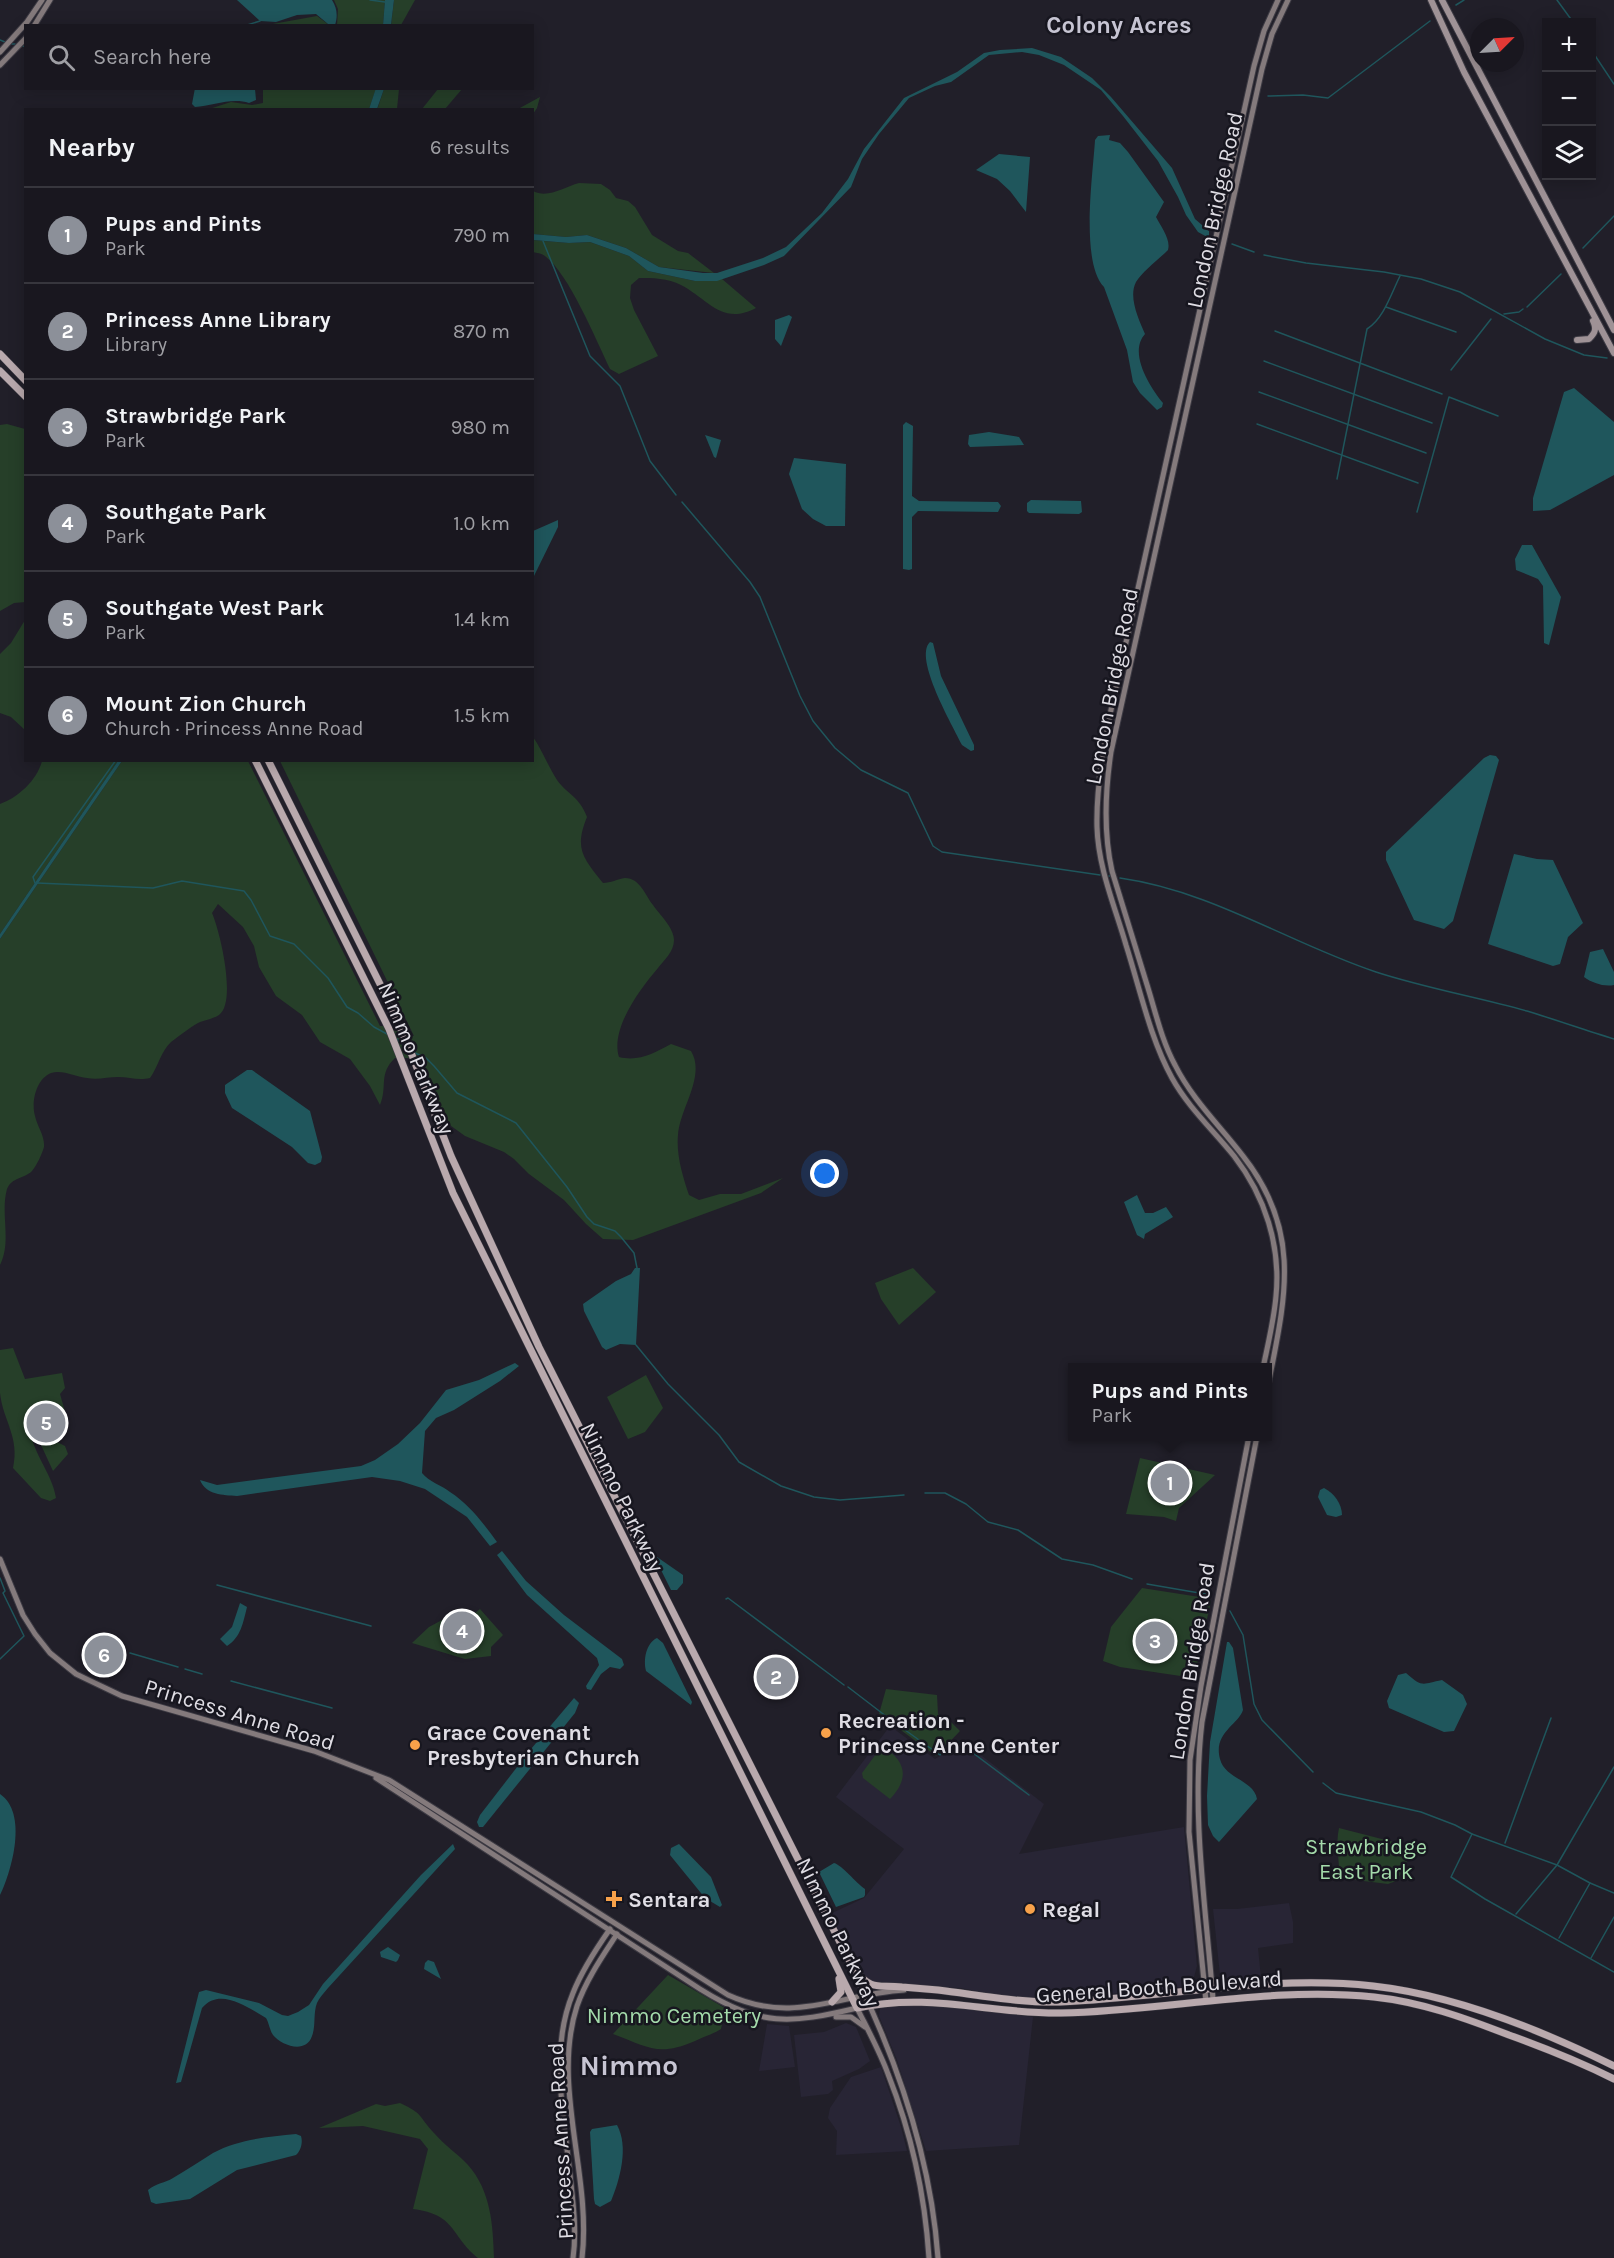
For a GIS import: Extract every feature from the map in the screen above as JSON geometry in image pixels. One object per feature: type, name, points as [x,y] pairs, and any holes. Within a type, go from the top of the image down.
[{"type":"highway","points":[[0,354],[24,379]]},
{"type":"highway","points":[[0,370],[24,395]]},
{"type":"highway","name":"Nimmo Parkway","points":[[256,762],[389,1029],[453,1193],[857,2008]]},
{"type":"highway","name":"Nimmo Parkway","points":[[269,762],[389,1002],[451,1156],[539,1347],[854,1970]]},
{"type":"highway","points":[[819,1932],[824,1950],[841,1985],[839,1995],[832,2002]]},
{"type":"highway","points":[[854,1970],[872,1985],[884,1988],[914,1989]]},
{"type":"highway","name":"General Booth Boulevard","points":[[914,1989],[1008,2000],[1042,2001],[1093,2000],[1266,1984],[1371,1985],[1413,1991],[1477,2010],[1570,2045],[1614,2066]]},
{"type":"highway","name":"General Booth Boulevard","points":[[857,2008],[897,2001],[927,2001],[1045,2013],[1094,2012],[1261,1996],[1371,1997],[1403,2001],[1466,2018],[1554,2052],[1614,2079]]},
{"type":"highway","points":[[1002,2010],[1003,2005],[1007,2004],[1027,2005],[1042,2001]]},
{"type":"main road","points":[[25,24],[42,0]]},
{"type":"main road","points":[[35,24],[50,0]]},
{"type":"main road","name":"London Bridge Road","points":[[1264,1363],[1275,1308],[1277,1282],[1275,1253],[1266,1214],[1245,1171],[1186,1100],[1165,1064],[1152,1029],[1103,868],[1097,827],[1101,766],[1111,710],[1254,64],[1278,0]]},
{"type":"main road","name":"London Bridge Road","points":[[1272,1363],[1285,1288],[1283,1247],[1276,1218],[1252,1168],[1191,1092],[1170,1055],[1112,871],[1105,819],[1111,752],[1229,215],[1267,48],[1288,0]]},
{"type":"main road","points":[[1431,0],[1464,72],[1614,353]]},
{"type":"main road","points":[[1442,0],[1614,330]]},
{"type":"main road","points":[[0,52],[24,25]]},
{"type":"main road","points":[[0,65],[24,40]]},
{"type":"main road","points":[[1574,277],[1576,287],[1596,328],[1589,339],[1577,340]]},
{"type":"main road","name":"London Bridge Road","points":[[1208,1989],[1189,1832],[1190,1760],[1194,1721],[1248,1441]]},
{"type":"main road","name":"London Bridge Road","points":[[1209,2000],[1199,1843],[1198,1765],[1202,1722],[1256,1441]]},
{"type":"main road","name":"Princess Anne Road","points":[[0,1559],[24,1616],[35,1634],[59,1661],[82,1677],[122,1696],[314,1751],[395,1783],[615,1923],[586,1965],[573,1990],[561,2039],[560,2075],[575,2223],[573,2258]]},
{"type":"main road","name":"Princess Anne Road","points":[[360,1768],[609,1931]]},
{"type":"main road","name":"General Booth Boulevard","points":[[615,1923],[716,1989],[741,2001],[779,2009],[802,2008],[852,1997],[914,1989]]},
{"type":"main road","name":"Princess Anne Road","points":[[582,2258],[584,2222],[569,2078],[570,2042],[574,2018],[582,1994],[594,1969],[622,1928]]},
{"type":"main road","name":"General Booth Boulevard","points":[[609,1931],[737,2010],[766,2018],[796,2020],[822,2017],[857,2008]]},
{"type":"main road","name":"Nimmo Parkway","points":[[854,1970],[895,2066],[917,2137],[930,2196],[938,2258]]},
{"type":"main road","name":"Nimmo Parkway","points":[[857,2008],[888,2072],[904,2120],[921,2193],[929,2258]]},
{"type":"main road","points":[[796,2020],[809,2022],[844,2016],[854,2019],[867,2028]]},
{"type":"shaded area","points":[[890,1726],[935,1759],[964,1742],[1044,1804],[1019,1854],[1184,1827],[1197,1966],[1194,1977],[1185,1987],[1069,1998],[1014,1998],[960,1988],[882,1985],[869,1980],[858,1971],[830,1914],[864,1898],[904,1849],[836,1797]]},
{"type":"shaded area","points":[[1289,1903],[1293,1922],[1293,1943],[1258,1948],[1261,1978],[1225,1980],[1220,1975],[1213,1909],[1237,1909]]},
{"type":"shaded area","points":[[885,2005],[943,2005],[1033,2017],[1019,2145],[926,2151],[897,2060],[879,2016],[880,2009]]},
{"type":"shaded area","points":[[846,2023],[856,2027],[870,2061],[859,2069],[832,2081],[833,2090],[828,2094],[801,2097],[794,2035],[824,2032]]},
{"type":"shaded area","points":[[767,2024],[789,2026],[795,2067],[759,2071]]},
{"type":"shaded area","points":[[881,2067],[907,2151],[836,2155],[837,2131],[828,2118],[830,2108],[851,2077]]},
{"type":"green space","points":[[334,0],[385,0],[383,24],[337,24],[338,9]]},
{"type":"green space","points":[[394,0],[415,0],[402,24],[391,24]]},
{"type":"green space","points":[[317,16],[328,24],[273,24]]},
{"type":"green space","points":[[263,90],[376,90],[369,108],[212,108],[231,102],[252,105],[263,103]]},
{"type":"green space","points":[[384,90],[399,90],[397,108],[378,108]]},
{"type":"green space","points":[[437,90],[461,90],[446,108],[423,108]]},
{"type":"green space","points":[[540,97],[534,112],[534,108],[520,108]]},
{"type":"green space","points":[[579,183],[601,184],[616,198],[628,201],[635,207],[652,235],[678,251],[688,253],[714,273],[659,267],[626,248],[587,235],[566,237],[534,234],[534,191],[544,194]]},
{"type":"green space","points":[[534,240],[590,242],[629,256],[648,271],[695,281],[722,279],[756,308],[744,313],[724,312],[671,281],[639,278],[631,285],[630,298],[658,356],[619,374],[610,369],[581,308],[563,277],[545,256],[534,252]]},
{"type":"green space","points":[[7,424],[24,429],[24,602],[14,603],[0,611],[0,425]]},
{"type":"green space","points":[[24,622],[24,729],[11,717],[0,713],[0,654],[11,643]]},
{"type":"green space","points":[[534,739],[557,780],[584,810],[587,817],[581,845],[590,867],[603,883],[625,878],[635,881],[672,931],[674,944],[671,952],[628,1010],[617,1046],[619,1057],[626,1058],[646,1056],[671,1044],[691,1051],[696,1071],[678,1135],[680,1166],[689,1195],[699,1200],[720,1194],[741,1194],[783,1178],[761,1193],[633,1240],[603,1239],[564,1200],[529,1174],[514,1159],[504,1152],[465,1136],[447,1123],[429,1082],[428,1071],[416,1058],[395,1058],[390,1064],[385,1075],[380,1105],[370,1086],[350,1059],[320,1042],[302,1015],[276,996],[259,967],[254,946],[243,927],[218,904],[212,913],[219,935],[227,982],[227,996],[224,1008],[219,1015],[198,1023],[171,1042],[150,1078],[91,1079],[55,1072],[46,1076],[38,1086],[34,1098],[34,1110],[44,1147],[32,1171],[12,1182],[7,1189],[5,1198],[6,1237],[0,1265],[0,939],[121,762],[248,762],[380,1026],[390,1027],[414,1036],[280,762],[534,762]]},
{"type":"green space","points":[[42,762],[117,762],[0,934],[0,804],[14,797],[26,787]]},
{"type":"green space","points":[[913,1268],[936,1292],[899,1325],[881,1299],[875,1283]]},
{"type":"green space","points":[[13,1348],[25,1379],[62,1373],[65,1388],[60,1394],[68,1422],[54,1425],[57,1442],[65,1446],[68,1454],[53,1471],[30,1421],[30,1431],[36,1451],[54,1488],[56,1498],[50,1501],[41,1498],[13,1468],[15,1457],[13,1438],[0,1393],[0,1350]]},
{"type":"green space","points":[[646,1375],[663,1408],[645,1432],[628,1439],[607,1397]]},
{"type":"green space","points":[[1140,1458],[1215,1475],[1179,1508],[1176,1521],[1164,1517],[1126,1514]]},
{"type":"green space","points":[[1142,1588],[1206,1598],[1211,1601],[1194,1678],[1120,1667],[1103,1661],[1111,1627]]},
{"type":"green space","points":[[480,1609],[503,1635],[491,1647],[491,1656],[465,1659],[412,1643],[429,1627],[455,1613],[463,1623]]},
{"type":"green space","points":[[886,1689],[937,1695],[938,1714],[949,1720],[960,1731],[936,1756],[879,1714]]},
{"type":"green space","points":[[882,1746],[896,1758],[902,1770],[901,1784],[890,1799],[863,1778],[862,1773]]},
{"type":"green space","name":"Strawbridge East Park","points":[[1339,1828],[1405,1845],[1408,1859],[1396,1881],[1388,1884],[1339,1878],[1337,1841]]},
{"type":"green space","name":"Nimmo Cemetery","points":[[668,1975],[730,2011],[723,2019],[721,2029],[682,2046],[662,2049],[645,2046],[613,2034]]},
{"type":"green space","points":[[400,2103],[417,2113],[476,2175],[489,2209],[494,2258],[478,2258],[445,2221],[438,2216],[413,2209],[428,2149],[420,2139],[363,2126],[319,2128],[376,2104],[385,2106]]},
{"type":"water","points":[[237,0],[332,0],[336,12],[335,24],[328,24],[316,14],[297,15],[276,22],[260,21]]},
{"type":"water","points":[[385,0],[394,0],[391,24],[383,24]]},
{"type":"water","points":[[1032,48],[1061,57],[1092,78],[1172,168],[1195,219],[1209,231],[1209,238],[1198,232],[1186,215],[1158,161],[1101,90],[1064,65],[1039,55],[1022,52],[989,55],[951,82],[935,86],[909,98],[862,159],[851,187],[784,256],[764,265],[717,281],[695,281],[648,271],[629,256],[590,242],[534,240],[534,234],[566,237],[587,235],[626,248],[659,267],[703,273],[717,273],[763,258],[786,247],[822,213],[848,179],[864,149],[904,98],[957,72],[984,53]]},
{"type":"water","points":[[195,90],[255,90],[256,100],[249,103],[229,101],[195,107],[192,104]]},
{"type":"water","points":[[375,90],[384,90],[377,108],[369,108]]},
{"type":"water","points":[[1110,135],[1109,140],[1120,143],[1128,152],[1164,202],[1156,217],[1167,237],[1168,250],[1139,278],[1133,294],[1135,308],[1145,334],[1140,342],[1140,360],[1147,379],[1163,403],[1162,407],[1157,410],[1140,393],[1133,382],[1127,350],[1092,258],[1090,217],[1095,140],[1098,136]]},
{"type":"water","points":[[999,154],[1030,157],[1026,212],[1010,191],[997,179],[976,170]]},
{"type":"water","points":[[789,315],[792,317],[781,346],[775,339],[775,320]]},
{"type":"water","points":[[1574,388],[1614,422],[1614,475],[1550,510],[1533,511],[1533,498],[1564,392]]},
{"type":"water","points":[[906,422],[913,426],[912,496],[919,501],[998,502],[1001,506],[998,512],[918,511],[912,517],[912,569],[909,570],[903,569],[903,425]]},
{"type":"water","points":[[989,432],[1019,437],[1024,445],[970,447],[969,435]]},
{"type":"water","points":[[705,435],[721,440],[716,458],[714,457]]},
{"type":"water","points":[[794,458],[846,464],[845,526],[826,526],[813,519],[802,509],[789,474]]},
{"type":"water","points":[[1031,500],[1081,501],[1082,512],[1079,514],[1029,513],[1027,503]]},
{"type":"water","points":[[558,520],[558,527],[534,576],[534,531]]},
{"type":"water","points":[[1522,545],[1532,545],[1561,597],[1549,645],[1544,643],[1543,586],[1538,579],[1516,570],[1515,559]]},
{"type":"water","points":[[930,642],[933,643],[941,676],[974,745],[974,750],[971,751],[962,745],[936,692],[927,662],[926,650]]},
{"type":"water","points":[[1490,755],[1496,756],[1499,760],[1453,921],[1444,929],[1414,920],[1386,860],[1386,852],[1484,758]]},
{"type":"water","points":[[117,762],[121,762],[0,939],[0,934]]},
{"type":"water","points":[[1514,854],[1553,860],[1583,923],[1568,937],[1560,964],[1553,966],[1488,944]]},
{"type":"water","points":[[1603,949],[1614,972],[1614,985],[1598,984],[1584,977],[1590,952]]},
{"type":"water","points":[[247,1070],[252,1070],[310,1111],[322,1157],[321,1162],[315,1165],[308,1163],[292,1147],[232,1108],[225,1093],[225,1085]]},
{"type":"water","points":[[1137,1195],[1145,1213],[1153,1213],[1166,1207],[1173,1217],[1145,1234],[1144,1239],[1137,1235],[1124,1202]]},
{"type":"water","points":[[635,1268],[640,1268],[636,1345],[620,1344],[606,1350],[602,1347],[584,1311],[583,1304],[616,1281],[631,1274]]},
{"type":"water","points":[[515,1363],[519,1366],[500,1381],[454,1410],[436,1418],[425,1431],[422,1473],[470,1509],[497,1542],[490,1546],[467,1517],[425,1489],[400,1481],[372,1477],[237,1496],[206,1489],[200,1480],[217,1485],[361,1466],[375,1460],[398,1444],[420,1423],[446,1390],[479,1380]]},
{"type":"water","points":[[1324,1488],[1337,1499],[1342,1515],[1336,1517],[1327,1515],[1318,1497],[1320,1490]]},
{"type":"water","points":[[502,1551],[526,1581],[564,1615],[622,1659],[624,1665],[620,1669],[610,1667],[601,1674],[591,1690],[587,1689],[586,1686],[599,1665],[597,1658],[527,1595],[497,1555]]},
{"type":"water","points":[[657,1557],[683,1575],[683,1583],[677,1590],[671,1590],[656,1560]]},
{"type":"water","points":[[240,1603],[247,1607],[243,1624],[238,1634],[227,1646],[220,1639],[232,1627]]},
{"type":"water","points":[[657,1638],[663,1643],[692,1702],[691,1705],[646,1671],[646,1652],[653,1640]]},
{"type":"water","points":[[1227,1642],[1233,1648],[1243,1710],[1220,1742],[1220,1759],[1227,1771],[1251,1788],[1257,1799],[1219,1842],[1208,1825],[1207,1796],[1210,1742]]},
{"type":"water","points":[[1406,1673],[1423,1684],[1442,1680],[1463,1695],[1467,1704],[1454,1731],[1444,1732],[1389,1708],[1387,1701],[1398,1675]]},
{"type":"water","points":[[574,1698],[579,1703],[575,1713],[483,1827],[479,1827],[477,1822],[480,1815]]},
{"type":"water","points":[[0,1794],[9,1803],[14,1814],[15,1842],[13,1857],[0,1895]]},
{"type":"water","points":[[453,1844],[455,1849],[320,1997],[309,2042],[299,2046],[288,2045],[273,2035],[266,2018],[234,2001],[217,1999],[202,2008],[181,2082],[176,2083],[199,1992],[206,1990],[259,2003],[282,2015],[288,2016],[298,2012],[309,2005],[323,1984],[421,1875]]},
{"type":"water","points":[[679,1844],[711,1877],[722,1905],[720,1907],[705,1898],[670,1855],[671,1848]]},
{"type":"water","points":[[834,1863],[865,1889],[864,1897],[836,1907],[819,1872]]},
{"type":"water","points":[[388,1947],[400,1955],[396,1962],[381,1957],[380,1952]]},
{"type":"water","points":[[428,1960],[434,1962],[441,1979],[424,1969]]},
{"type":"water","points":[[617,2125],[621,2134],[623,2153],[620,2173],[611,2201],[600,2207],[595,2204],[594,2199],[590,2132],[592,2129]]},
{"type":"water","points":[[296,2134],[301,2136],[302,2141],[296,2155],[237,2170],[190,2199],[156,2204],[151,2202],[148,2190],[223,2148],[254,2139]]},
{"type":"waterway","points":[[370,0],[385,2]]},
{"type":"waterway","points":[[1456,5],[1464,0]]},
{"type":"waterway","points":[[1557,0],[1570,18]]},
{"type":"waterway","points":[[250,24],[260,21]]},
{"type":"waterway","points":[[1268,96],[1303,95],[1328,98],[1430,21]]},
{"type":"waterway","points":[[0,40],[5,42]]},
{"type":"waterway","points":[[1596,57],[1614,84]]},
{"type":"waterway","points":[[1583,248],[1614,216]]},
{"type":"waterway","points":[[543,241],[590,356],[620,386],[650,461],[676,495]]},
{"type":"waterway","points":[[1232,244],[1254,252]]},
{"type":"waterway","points":[[1264,255],[1421,279],[1460,292],[1545,339],[1584,355],[1607,358]]},
{"type":"waterway","points":[[1527,307],[1561,274]]},
{"type":"waterway","points":[[1337,479],[1367,329],[1383,312],[1400,276]]},
{"type":"waterway","points":[[1386,307],[1456,332]]},
{"type":"waterway","points":[[1504,314],[1519,312],[1523,309]]},
{"type":"waterway","points":[[1451,370],[1491,319]]},
{"type":"waterway","points":[[1275,331],[1442,394]]},
{"type":"waterway","points":[[1264,361],[1432,423]]},
{"type":"waterway","points":[[1259,392],[1426,453]]},
{"type":"waterway","points":[[1417,512],[1449,397],[1498,416]]},
{"type":"waterway","points":[[1257,424],[1418,483]]},
{"type":"waterway","points":[[682,502],[760,597],[800,696],[813,721],[835,748],[861,770],[908,793],[933,846],[942,852],[1100,875]]},
{"type":"waterway","points":[[35,883],[33,877],[115,762]]},
{"type":"waterway","points":[[1120,878],[1187,894],[1376,972],[1527,1011],[1614,1039]]},
{"type":"waterway","points":[[37,883],[153,888],[182,881],[244,891],[270,936],[294,944],[328,978],[347,1007],[387,1034]]},
{"type":"waterway","points":[[397,1039],[404,1046]]},
{"type":"waterway","points":[[413,1052],[426,1058],[457,1093],[516,1123],[567,1187],[587,1217],[594,1224],[615,1231],[621,1237],[634,1253],[637,1268]]},
{"type":"waterway","points":[[636,1345],[668,1384],[719,1435],[739,1462],[781,1486],[814,1497],[840,1500],[904,1495]]},
{"type":"waterway","points":[[925,1493],[945,1493],[966,1504],[988,1522],[1018,1530],[1062,1559],[1093,1565],[1132,1579]]},
{"type":"waterway","points":[[0,1578],[5,1591],[3,1593],[24,1636],[0,1659]]},
{"type":"waterway","points":[[1147,1584],[1211,1595]]},
{"type":"waterway","points":[[217,1585],[371,1626]]},
{"type":"waterway","points":[[726,1599],[728,1598],[844,1685]]},
{"type":"waterway","points":[[1230,1611],[1243,1635],[1254,1704],[1262,1720],[1313,1772]]},
{"type":"waterway","points":[[130,1653],[178,1667]]},
{"type":"waterway","points":[[185,1669],[202,1674]]},
{"type":"waterway","points":[[231,1681],[332,1708]]},
{"type":"waterway","points":[[848,1687],[891,1720]]},
{"type":"waterway","points":[[1505,1843],[1551,1718]]},
{"type":"waterway","points":[[894,1722],[940,1755],[957,1741],[1029,1795]]},
{"type":"waterway","points":[[1516,1914],[1557,1865],[1614,1767]]},
{"type":"waterway","points":[[1323,1783],[1336,1793],[1421,1812],[1472,1834],[1557,1865],[1614,1893]]},
{"type":"waterway","points":[[1472,1834],[1451,1877],[1485,1899],[1614,1972]]},
{"type":"waterway","points":[[1559,1938],[1590,1883]]},
{"type":"waterway","points":[[1591,1958],[1614,1917]]},
{"type":"place","name":"Southgate West Park","points":[[46,1423]]},
{"type":"place","name":"Pups and Pints","points":[[1170,1483]]},
{"type":"place","name":"Southgate Park","points":[[462,1631]]},
{"type":"place","name":"Strawbridge Park","points":[[1155,1641]]},
{"type":"place","name":"Mount Zion Church","points":[[104,1655]]},
{"type":"place","name":"Princess Anne Library","points":[[776,1677]]},
{"type":"place","name":"Recreation - Princess Anne Center","points":[[826,1733]]},
{"type":"place","name":"Grace Covenant Presbyterian Church","points":[[415,1745]]},
{"type":"place","name":"Sentara","points":[[614,1899]]},
{"type":"place","name":"Regal","points":[[1030,1909]]},
{"type":"district","name":"Colony Acres","points":[[1119,25]]},
{"type":"district","name":"Nimmo","points":[[629,2065]]}]
